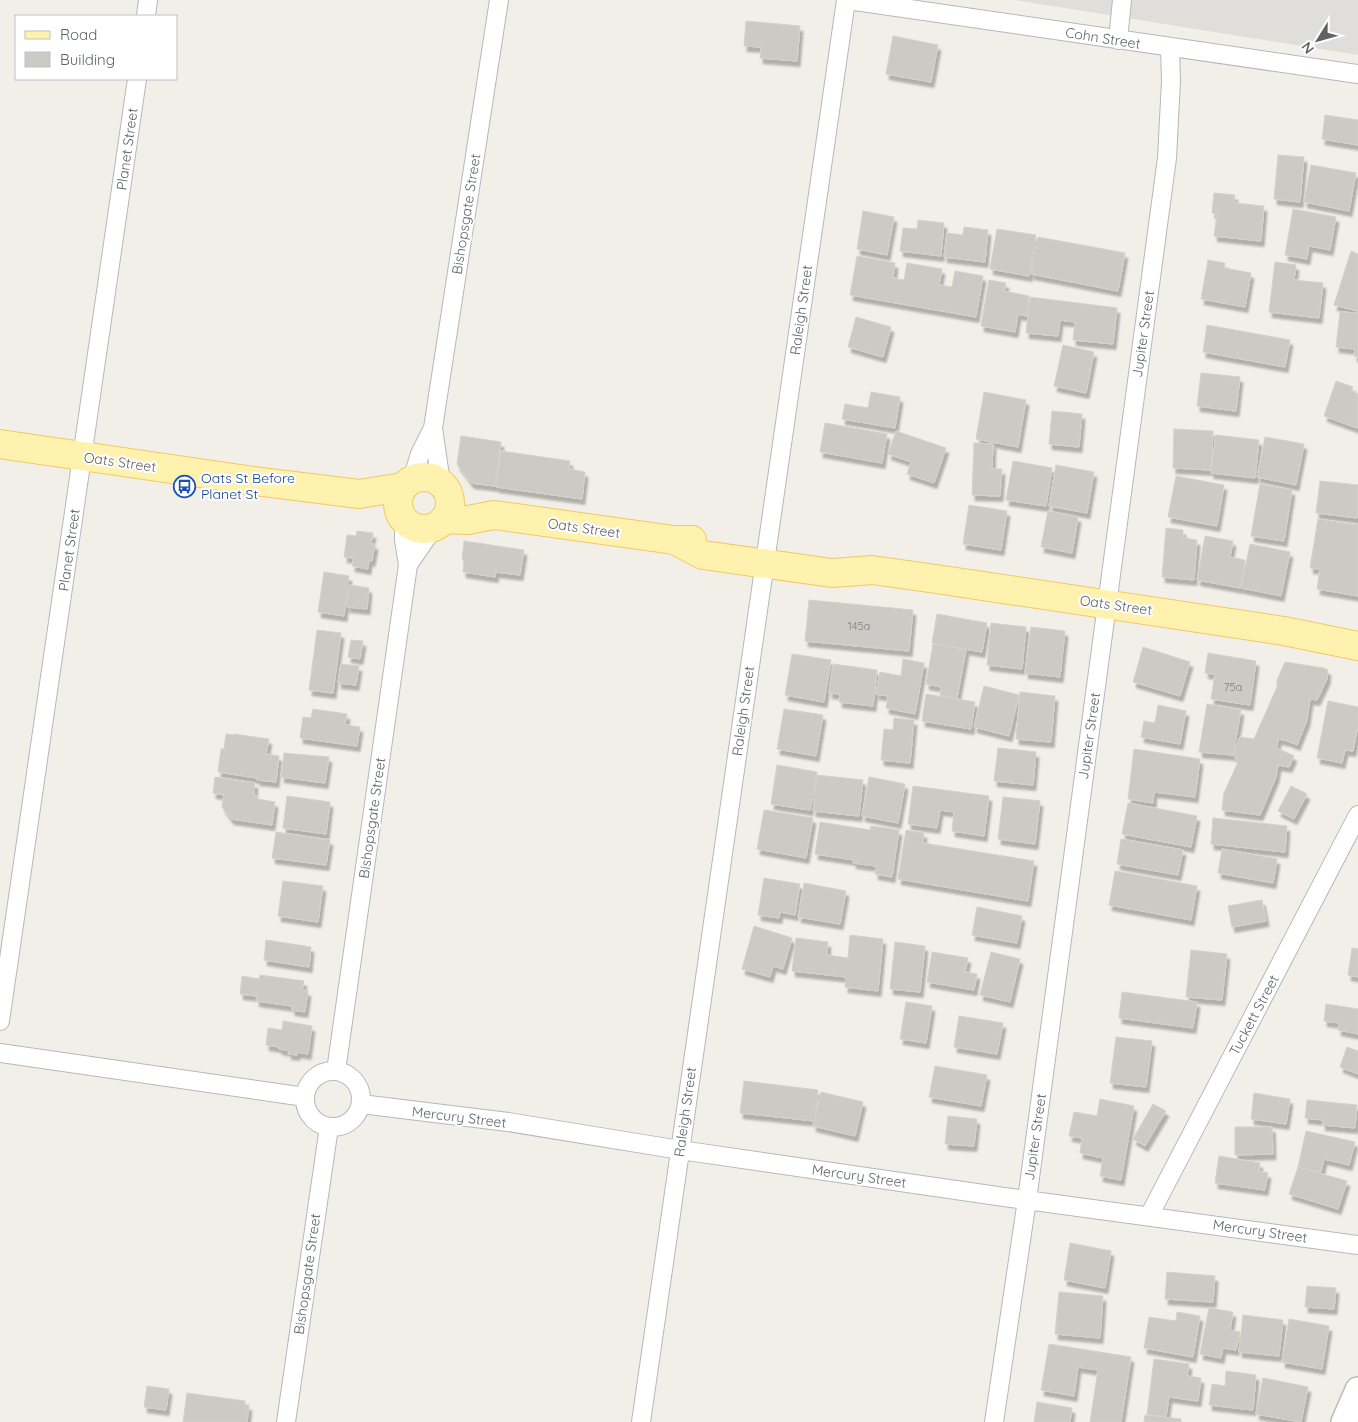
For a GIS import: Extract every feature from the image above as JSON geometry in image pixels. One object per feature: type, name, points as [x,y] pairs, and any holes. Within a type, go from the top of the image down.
[{"type":"main road","name":"Oats Street","points":[[0,444],[244,480],[359,494],[426,477],[442,506]]},
{"type":"main road","points":[[402,517],[397,506],[398,498],[407,483]]},
{"type":"main road","name":"Oats Street","points":[[359,494],[402,517],[411,526],[418,529],[430,529],[442,506]]},
{"type":"main road","name":"Oats Street","points":[[442,506],[472,502],[494,515],[674,540],[714,539],[832,573],[872,570],[1284,631],[1358,646]]},
{"type":"street","points":[[146,15],[148,0]]},
{"type":"street","name":"Bishopsgate Street","points":[[408,564],[442,506],[433,428],[499,0]]},
{"type":"street","name":"Cohn Street","points":[[847,0],[1358,74]]},
{"type":"street","name":"Raleigh Street","points":[[641,1422],[847,0]]},
{"type":"street","points":[[1118,40],[1122,0]]},
{"type":"street","name":"Jupiter Street","points":[[994,1422],[1027,1200],[1166,158],[1170,98],[1170,48]]},
{"type":"street","name":"Planet Street","points":[[0,1020],[137,80]]},
{"type":"street","name":"Bishopsgate Street","points":[[407,483],[433,428]]},
{"type":"street","name":"Bishopsgate Street","points":[[336,1071],[408,564],[402,517]]},
{"type":"street","name":"Tuckett Street","points":[[1149,1216],[1358,815]]},
{"type":"street","points":[[0,1053],[305,1098]]},
{"type":"street","points":[[327,1071],[336,1071],[353,1079],[361,1095],[361,1104],[358,1112],[346,1124],[329,1127],[314,1120],[306,1106],[305,1098],[312,1080],[319,1074],[327,1071]]},
{"type":"street","name":"Mercury Street","points":[[361,1104],[508,1122],[680,1150],[1358,1245]]},
{"type":"street","name":"Bishopsgate Street","points":[[286,1422],[329,1127]]},
{"type":"street","points":[[1344,1422],[1358,1390]]},
{"type":"shaded area","points":[[1015,0],[1358,0],[1358,55]]},
{"type":"building","points":[[746,21],[800,26],[797,61],[760,58],[761,47],[744,46]]},
{"type":"building","points":[[893,36],[938,45],[931,82],[886,74]]},
{"type":"building","points":[[1325,115],[1358,120],[1358,145],[1322,139]]},
{"type":"building","points":[[1278,155],[1304,157],[1300,202],[1274,199]]},
{"type":"building","points":[[1311,165],[1356,173],[1349,211],[1304,202]]},
{"type":"building","points":[[1214,193],[1235,195],[1234,203],[1264,206],[1261,241],[1214,236],[1217,214],[1212,213]]},
{"type":"building","points":[[1293,209],[1336,217],[1330,250],[1309,246],[1307,259],[1285,255]]},
{"type":"building","points":[[863,211],[894,217],[887,255],[857,249]]},
{"type":"building","points":[[918,220],[944,223],[941,256],[900,251],[903,228],[917,229]]},
{"type":"building","points":[[964,227],[988,230],[985,262],[944,257],[947,233],[963,235]]},
{"type":"building","points":[[997,229],[1036,235],[1029,276],[990,269]]},
{"type":"building","points":[[1038,237],[1125,253],[1118,291],[1031,274]]},
{"type":"building","points":[[1351,251],[1358,254],[1358,311],[1334,305]]},
{"type":"building","points":[[857,256],[895,263],[893,278],[904,280],[907,263],[942,269],[939,285],[952,287],[955,271],[983,276],[976,317],[850,295]]},
{"type":"building","points":[[1208,260],[1225,263],[1224,268],[1251,273],[1245,307],[1201,299]]},
{"type":"building","points":[[1275,262],[1296,265],[1294,280],[1323,283],[1319,318],[1269,312]]},
{"type":"building","points":[[989,280],[1006,283],[1004,291],[1029,296],[1026,316],[1018,314],[1015,332],[981,326]]},
{"type":"building","points":[[1030,297],[1117,308],[1113,344],[1073,340],[1075,322],[1060,320],[1058,336],[1026,333]]},
{"type":"building","points":[[1340,312],[1358,313],[1358,357],[1354,356],[1355,349],[1336,347]]},
{"type":"building","points":[[856,317],[891,327],[883,357],[848,347]]},
{"type":"building","points":[[1207,325],[1290,340],[1285,367],[1203,352]]},
{"type":"building","points":[[1063,345],[1094,352],[1086,393],[1054,386]]},
{"type":"building","points":[[1201,373],[1240,377],[1236,411],[1197,406]]},
{"type":"building","points":[[1336,381],[1353,387],[1351,391],[1358,394],[1357,428],[1324,416]]},
{"type":"building","points":[[871,392],[900,397],[895,428],[842,419],[845,404],[868,408]]},
{"type":"building","points":[[984,392],[1026,400],[1018,447],[976,439]]},
{"type":"building","points":[[1052,411],[1082,414],[1079,447],[1049,444]]},
{"type":"building","points":[[825,423],[887,434],[882,463],[820,452]]},
{"type":"building","points":[[1174,429],[1213,431],[1211,470],[1173,468]]},
{"type":"building","points":[[896,431],[946,448],[934,483],[907,474],[911,462],[888,454]]},
{"type":"building","points":[[1216,435],[1259,440],[1255,478],[1211,473]]},
{"type":"building","points":[[461,436],[501,442],[495,486],[471,483],[457,464]]},
{"type":"building","points":[[1265,437],[1304,444],[1296,485],[1257,477]]},
{"type":"building","points":[[974,443],[993,444],[992,469],[1002,469],[1000,496],[972,495]]},
{"type":"building","points":[[501,451],[570,461],[569,469],[585,472],[582,499],[496,487]]},
{"type":"building","points":[[1013,461],[1052,468],[1046,506],[1006,500]]},
{"type":"building","points":[[1056,465],[1094,472],[1087,513],[1049,506]]},
{"type":"building","points":[[1176,476],[1224,485],[1217,526],[1168,517]]},
{"type":"building","points":[[1320,481],[1358,485],[1357,518],[1316,513]]},
{"type":"building","points":[[1260,484],[1292,490],[1284,541],[1251,536]]},
{"type":"building","points":[[969,505],[1007,511],[1001,550],[963,544]]},
{"type":"building","points":[[1048,511],[1078,517],[1072,553],[1041,547]]},
{"type":"building","points":[[1318,519],[1358,525],[1358,596],[1317,589],[1320,569],[1310,568]]},
{"type":"building","points":[[1166,528],[1183,530],[1183,538],[1197,540],[1194,580],[1162,577]]},
{"type":"building","points":[[357,531],[373,533],[371,544],[375,544],[372,561],[369,560],[368,569],[352,566],[353,558],[344,557],[347,535],[356,536]]},
{"type":"building","points":[[1205,536],[1233,541],[1230,557],[1245,560],[1240,588],[1197,580]]},
{"type":"building","points":[[464,541],[524,550],[520,575],[496,572],[495,577],[463,572]]},
{"type":"building","points":[[1250,544],[1290,552],[1281,596],[1241,588]]},
{"type":"building","points":[[324,572],[349,576],[344,616],[318,612]]},
{"type":"building","points":[[350,585],[369,588],[367,609],[347,607]]},
{"type":"building","points":[[809,600],[913,610],[909,651],[805,641]]},
{"type":"building","points":[[937,614],[987,623],[982,652],[932,643]]},
{"type":"building","points":[[991,623],[1026,627],[1022,669],[987,665]]},
{"type":"building","points":[[1031,627],[1065,631],[1060,677],[1025,673]]},
{"type":"building","points":[[317,630],[341,633],[333,693],[309,690]]},
{"type":"building","points":[[351,640],[363,641],[360,659],[348,657]]},
{"type":"building","points":[[933,644],[966,650],[957,698],[940,695],[941,687],[926,684]]},
{"type":"building","points":[[1143,647],[1190,662],[1180,696],[1133,682]]},
{"type":"building","points":[[1208,653],[1256,661],[1250,705],[1211,699],[1215,674],[1205,673]]},
{"type":"building","points":[[792,654],[831,660],[824,702],[785,695]]},
{"type":"building","points":[[903,659],[924,663],[915,714],[886,708],[888,696],[876,694],[880,672],[901,676]]},
{"type":"building","points":[[1285,662],[1328,670],[1327,679],[1317,700],[1310,699],[1307,720],[1297,745],[1278,739],[1277,748],[1294,756],[1289,767],[1278,765],[1276,777],[1260,815],[1222,810],[1224,793],[1238,762],[1233,755],[1240,737],[1254,739],[1277,687],[1277,680]]},
{"type":"building","points":[[341,664],[359,666],[356,685],[338,683]]},
{"type":"building","points":[[833,664],[877,670],[873,706],[839,702],[840,694],[829,693]]},
{"type":"building","points":[[984,686],[1019,695],[1009,736],[974,727]]},
{"type":"building","points":[[1020,692],[1055,696],[1051,742],[1016,739]]},
{"type":"building","points":[[926,694],[975,702],[971,729],[922,721]]},
{"type":"building","points":[[1328,701],[1358,707],[1358,725],[1353,751],[1345,750],[1342,763],[1317,758]]},
{"type":"building","points":[[1207,704],[1241,710],[1233,755],[1199,752]]},
{"type":"building","points":[[1158,705],[1186,711],[1180,744],[1141,737],[1144,721],[1155,723]]},
{"type":"building","points":[[313,709],[347,714],[345,725],[360,727],[357,746],[300,738],[303,717],[311,718]]},
{"type":"building","points":[[784,709],[823,715],[816,756],[777,749]]},
{"type":"building","points":[[894,718],[914,720],[910,763],[881,760],[884,729],[893,730]]},
{"type":"building","points":[[226,734],[269,739],[266,754],[279,756],[276,782],[218,772],[221,749],[224,749]]},
{"type":"building","points":[[998,748],[1036,752],[1033,785],[994,781]]},
{"type":"building","points":[[1134,749],[1200,759],[1195,797],[1154,792],[1153,803],[1128,799]]},
{"type":"building","points":[[284,753],[329,757],[325,783],[281,777]]},
{"type":"building","points":[[777,765],[817,772],[810,810],[771,804]]},
{"type":"building","points":[[817,775],[863,780],[859,816],[813,811]]},
{"type":"building","points":[[215,777],[255,783],[254,793],[258,799],[275,802],[272,825],[231,819],[222,807],[224,795],[213,793]]},
{"type":"building","points":[[869,777],[905,784],[898,823],[862,816]]},
{"type":"building","points":[[913,786],[989,796],[984,836],[952,831],[954,812],[940,810],[937,828],[908,824]]},
{"type":"building","points":[[1291,786],[1307,794],[1294,819],[1278,811]]},
{"type":"building","points":[[287,796],[330,802],[326,834],[283,828]]},
{"type":"building","points":[[1003,797],[1040,801],[1035,844],[998,839]]},
{"type":"building","points":[[1128,803],[1197,816],[1191,847],[1122,834]]},
{"type":"building","points":[[764,810],[813,818],[806,858],[757,849]]},
{"type":"building","points":[[1213,818],[1287,826],[1285,852],[1211,844]]},
{"type":"building","points":[[820,822],[870,830],[871,826],[899,830],[892,877],[875,874],[876,866],[853,863],[854,860],[815,854]]},
{"type":"building","points":[[906,830],[924,833],[923,843],[1034,861],[1028,901],[898,879]]},
{"type":"building","points":[[276,832],[330,840],[326,865],[272,858]]},
{"type":"building","points":[[1121,839],[1183,850],[1178,875],[1117,864]]},
{"type":"building","points":[[1222,849],[1277,859],[1273,883],[1218,873]]},
{"type":"building","points":[[1115,871],[1197,886],[1191,920],[1109,905]]},
{"type":"building","points":[[764,878],[800,884],[795,915],[780,912],[779,918],[758,915]]},
{"type":"building","points":[[283,881],[323,886],[318,922],[278,916]]},
{"type":"building","points":[[804,883],[846,891],[840,924],[798,917]]},
{"type":"building","points":[[1262,900],[1266,921],[1232,927],[1228,906]]},
{"type":"building","points":[[977,907],[1022,916],[1017,943],[972,935]]},
{"type":"building","points":[[754,926],[792,938],[783,969],[773,966],[770,977],[742,969]]},
{"type":"building","points":[[850,935],[883,939],[878,991],[845,987],[846,977],[792,971],[796,938],[828,942],[827,955],[848,958]]},
{"type":"building","points":[[266,940],[311,947],[309,967],[264,960]]},
{"type":"building","points":[[895,942],[925,946],[920,992],[890,989]]},
{"type":"building","points":[[1352,948],[1358,949],[1358,977],[1348,975]]},
{"type":"building","points":[[1191,950],[1227,954],[1222,1000],[1186,997]]},
{"type":"building","points":[[932,952],[968,958],[965,972],[977,974],[974,990],[927,982]]},
{"type":"building","points":[[991,952],[1020,959],[1010,1002],[980,995]]},
{"type":"building","points":[[260,975],[304,981],[302,990],[308,991],[305,1012],[292,1010],[292,1006],[256,1001],[257,996],[240,994],[242,976],[259,979]]},
{"type":"building","points":[[1122,992],[1197,1002],[1193,1028],[1119,1018]]},
{"type":"building","points":[[906,1002],[932,1006],[926,1043],[900,1039]]},
{"type":"building","points":[[1326,1004],[1358,1009],[1358,1034],[1338,1030],[1339,1023],[1324,1021]]},
{"type":"building","points":[[959,1016],[1003,1023],[997,1054],[954,1047]]},
{"type":"building","points":[[283,1021],[312,1026],[308,1054],[297,1052],[297,1055],[288,1054],[289,1051],[266,1045],[268,1028],[282,1030]]},
{"type":"building","points":[[1116,1037],[1152,1041],[1146,1087],[1110,1083]]},
{"type":"building","points":[[1347,1047],[1358,1051],[1358,1074],[1340,1067]]},
{"type":"building","points":[[935,1066],[987,1075],[981,1106],[929,1097]]},
{"type":"building","points":[[744,1081],[818,1090],[815,1121],[740,1113]]},
{"type":"building","points":[[821,1092],[863,1102],[855,1136],[813,1126]]},
{"type":"building","points":[[1254,1093],[1290,1099],[1286,1124],[1251,1119]]},
{"type":"building","points":[[1100,1099],[1134,1106],[1121,1180],[1100,1176],[1103,1158],[1080,1153],[1082,1138],[1069,1136],[1074,1112],[1097,1116]]},
{"type":"building","points":[[1307,1100],[1357,1105],[1355,1128],[1322,1125],[1323,1120],[1305,1118]]},
{"type":"building","points":[[1153,1104],[1166,1111],[1145,1146],[1133,1139]]},
{"type":"building","points":[[948,1116],[977,1119],[974,1146],[945,1144]]},
{"type":"building","points":[[1235,1127],[1272,1127],[1273,1154],[1235,1155]]},
{"type":"building","points":[[1306,1131],[1355,1142],[1349,1165],[1324,1159],[1321,1172],[1298,1167]]},
{"type":"building","points":[[1219,1156],[1260,1163],[1259,1171],[1268,1173],[1265,1190],[1215,1183]]},
{"type":"building","points":[[1298,1167],[1347,1181],[1338,1209],[1289,1194]]},
{"type":"building","points":[[1070,1243],[1111,1251],[1105,1288],[1064,1280]]},
{"type":"building","points":[[1167,1272],[1215,1276],[1213,1302],[1165,1299]]},
{"type":"building","points":[[1307,1286],[1336,1288],[1334,1309],[1305,1307]]},
{"type":"building","points":[[1059,1292],[1103,1296],[1100,1338],[1055,1334]]},
{"type":"building","points":[[1209,1308],[1233,1312],[1230,1330],[1240,1332],[1236,1350],[1223,1348],[1221,1358],[1200,1354]]},
{"type":"building","points":[[1177,1312],[1200,1316],[1193,1357],[1144,1348],[1149,1317],[1176,1321]]},
{"type":"building","points":[[1243,1315],[1283,1320],[1279,1356],[1239,1352]]},
{"type":"building","points":[[1289,1319],[1329,1326],[1322,1369],[1282,1362]]},
{"type":"building","points":[[1049,1344],[1131,1357],[1121,1422],[1090,1422],[1098,1370],[1078,1367],[1074,1396],[1041,1390]]},
{"type":"building","points":[[1154,1359],[1189,1364],[1187,1376],[1201,1378],[1198,1401],[1169,1397],[1166,1417],[1147,1414]]},
{"type":"building","points":[[1226,1371],[1256,1375],[1253,1410],[1209,1405],[1212,1384],[1225,1386]]},
{"type":"building","points":[[1263,1378],[1308,1387],[1301,1422],[1256,1414]]},
{"type":"building","points":[[147,1386],[169,1389],[166,1410],[144,1407]]},
{"type":"building","points":[[187,1393],[245,1401],[245,1405],[249,1405],[247,1422],[183,1422]]},
{"type":"building","points":[[1037,1402],[1072,1408],[1070,1422],[1034,1422]]},
{"type":"building","points":[[1145,1415],[1181,1419],[1181,1422],[1144,1422]]},
{"type":"place","name":"Oats St Before Planet St","points":[[185,486]]}]
